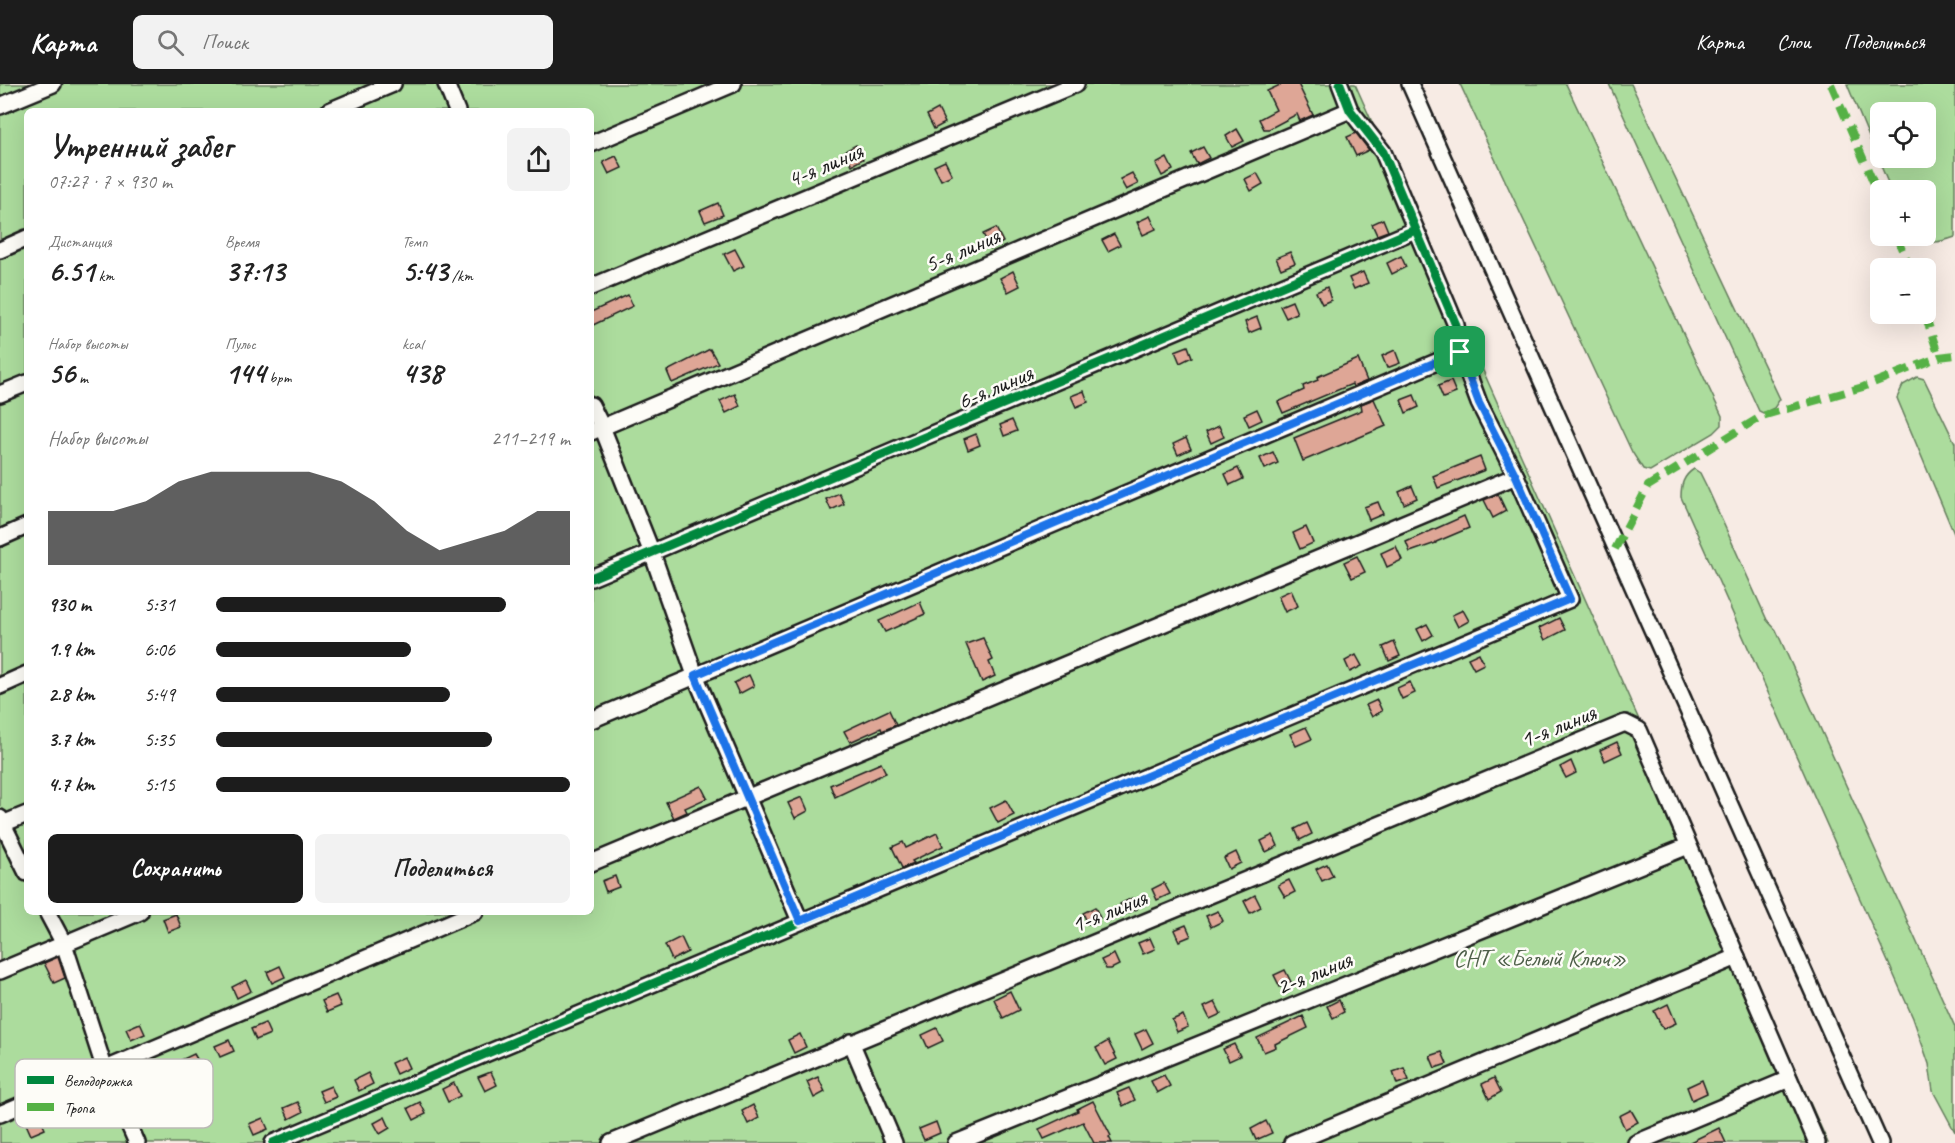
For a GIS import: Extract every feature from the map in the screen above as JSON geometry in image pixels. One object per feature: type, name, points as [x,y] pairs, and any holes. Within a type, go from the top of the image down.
[{"type":"street","points":[[0,106],[53,84]]},
{"type":"street","points":[[336,108],[393,84]]},
{"type":"street","points":[[446,84],[456,108]]},
{"type":"street","points":[[594,143],[733,84]]},
{"type":"street","name":"4-я линия","points":[[594,286],[1076,84]]},
{"type":"street","points":[[273,1143],[1570,599],[1516,476],[1479,403],[1460,352],[1456,325],[1383,152],[1350,110],[1340,84]]},
{"type":"street","points":[[1410,84],[1880,1143]]},
{"type":"street","name":"5-я линия","points":[[596,429],[1350,110]]},
{"type":"street","name":"6-я линия","points":[[594,577],[1414,230]]},
{"type":"street","points":[[0,250],[24,239]]},
{"type":"street","points":[[594,719],[1460,352]]},
{"type":"street","points":[[0,394],[24,384]]},
{"type":"street","points":[[596,429],[652,553],[695,675],[800,921]]},
{"type":"street","points":[[594,862],[1516,476]]},
{"type":"street","points":[[0,538],[24,527]]},
{"type":"street","points":[[0,686],[24,675]]},
{"type":"street","name":"1-я линия","points":[[610,1143],[1625,723],[1639,730],[1688,846]]},
{"type":"street","points":[[24,815],[1,823],[24,867]]},
{"type":"street","points":[[1688,846],[1817,1143]]},
{"type":"street","name":"2-я линия","points":[[956,1143],[1688,846]]},
{"type":"street","points":[[49,915],[64,944],[101,1059]]},
{"type":"street","points":[[0,971],[133,915]]},
{"type":"street","points":[[131,1059],[468,915]]},
{"type":"street","points":[[1292,1143],[1737,957]]},
{"type":"street","points":[[851,1042],[894,1143]]},
{"type":"street","points":[[1636,1143],[1789,1079]]},
{"type":"street","points":[[0,1114],[15,1108]]},
{"type":"street","points":[[130,1128],[137,1143]]},
{"type":"green space","name":"СНТ «Белый Ключ»","points":[[0,84],[1355,84],[1828,1143],[0,1143]]},
{"type":"green space","points":[[1460,84],[1566,84],[1722,416],[1722,425],[1714,433],[1650,471],[1643,469],[1632,452]]},
{"type":"green space","points":[[1609,84],[1631,84],[1780,399],[1774,408],[1763,413],[1759,411]]},
{"type":"green space","points":[[1847,84],[1955,84],[1955,237],[1936,242],[1936,180],[1887,180],[1882,168],[1936,168],[1936,102],[1870,102],[1870,139]]},
{"type":"green space","points":[[1917,377],[1924,379],[1955,443],[1955,536],[1897,398],[1903,385]]},
{"type":"green space","points":[[1694,469],[1700,473],[1767,620],[1776,630],[1955,1027],[1955,1132],[1933,1091],[1929,1064],[1913,1018],[1681,497],[1683,481]]},
{"type":"building","points":[[1282,84],[1298,84],[1313,115],[1300,121],[1297,114],[1269,129],[1264,129],[1259,119],[1276,110],[1267,91]]},
{"type":"building","points":[[938,109],[945,123],[934,129],[927,115]]},
{"type":"building","points":[[1237,129],[1244,141],[1232,147],[1226,136]]},
{"type":"building","points":[[1356,133],[1369,150],[1356,156],[1347,137]]},
{"type":"building","points":[[856,145],[863,159],[852,165],[845,151]]},
{"type":"building","points":[[1203,147],[1209,158],[1197,164],[1191,153]]},
{"type":"building","points":[[616,156],[622,168],[609,174],[603,162]]},
{"type":"building","points":[[1167,158],[1173,170],[1162,176],[1156,164]]},
{"type":"building","points":[[945,161],[952,175],[941,180],[934,166]]},
{"type":"building","points":[[1132,173],[1138,184],[1126,190],[1120,179]]},
{"type":"building","points":[[1257,173],[1263,184],[1251,191],[1245,179]]},
{"type":"building","points":[[718,203],[723,215],[705,222],[700,211]]},
{"type":"building","points":[[1150,216],[1156,229],[1143,235],[1137,222]]},
{"type":"building","points":[[1383,219],[1388,231],[1377,235],[1372,224]]},
{"type":"building","points":[[996,228],[1003,242],[991,249],[983,234]]},
{"type":"building","points":[[1114,234],[1120,245],[1108,251],[1102,240]]},
{"type":"building","points":[[735,249],[744,266],[733,271],[724,254]]},
{"type":"building","points":[[1290,252],[1295,263],[1281,269],[1276,258]]},
{"type":"building","points":[[1401,256],[1406,267],[1392,274],[1387,263]]},
{"type":"building","points":[[1013,271],[1020,286],[1008,292],[1000,278]]},
{"type":"building","points":[[1363,272],[1368,283],[1354,289],[1349,278]]},
{"type":"building","points":[[1327,287],[1331,300],[1322,304],[1316,292]]},
{"type":"building","points":[[628,295],[633,306],[594,325],[594,311]]},
{"type":"building","points":[[1292,301],[1297,313],[1286,318],[1280,306]]},
{"type":"building","points":[[1257,317],[1261,328],[1249,333],[1245,322]]},
{"type":"building","points":[[1188,346],[1192,357],[1180,363],[1175,351]]},
{"type":"building","points":[[710,349],[718,363],[672,383],[667,371]]},
{"type":"building","points":[[1395,350],[1400,363],[1387,368],[1382,356]]},
{"type":"building","points":[[1358,359],[1367,381],[1353,387],[1352,384],[1283,413],[1278,402],[1304,390],[1303,386],[1318,380],[1317,377]]},
{"type":"building","points":[[1451,381],[1456,393],[1443,398],[1438,386]]},
{"type":"building","points":[[1084,391],[1088,402],[1076,407],[1071,396]]},
{"type":"building","points":[[735,394],[740,406],[726,413],[720,401]]},
{"type":"building","points":[[1414,395],[1419,407],[1406,413],[1401,400]]},
{"type":"building","points":[[1374,399],[1386,426],[1303,461],[1294,438],[1362,410],[1361,404]]},
{"type":"building","points":[[1257,409],[1262,420],[1249,426],[1244,415]]},
{"type":"building","points":[[1012,420],[1017,431],[1004,436],[1000,425]]},
{"type":"building","points":[[1219,426],[1224,437],[1211,443],[1206,432]]},
{"type":"building","points":[[976,434],[980,445],[968,450],[964,439]]},
{"type":"building","points":[[1186,438],[1191,449],[1178,455],[1173,444]]},
{"type":"building","points":[[1273,452],[1278,463],[1265,469],[1260,458]]},
{"type":"building","points":[[1480,457],[1485,470],[1438,488],[1433,476]]},
{"type":"building","points":[[1238,468],[1243,479],[1230,485],[1225,474]]},
{"type":"building","points":[[1412,486],[1417,498],[1404,504],[1399,492]]},
{"type":"building","points":[[839,493],[844,504],[831,510],[826,499]]},
{"type":"building","points":[[1498,494],[1506,511],[1493,518],[1484,500]]},
{"type":"building","points":[[1378,502],[1383,514],[1369,520],[1364,507]]},
{"type":"building","points":[[1464,516],[1469,528],[1410,552],[1406,542]]},
{"type":"building","points":[[1306,527],[1313,543],[1300,549],[1293,533]]},
{"type":"building","points":[[1396,546],[1402,560],[1387,567],[1381,553]]},
{"type":"building","points":[[1357,556],[1365,572],[1352,578],[1344,562]]},
{"type":"building","points":[[1291,590],[1298,606],[1285,612],[1278,596]]},
{"type":"building","points":[[920,602],[925,614],[885,632],[879,621]]},
{"type":"building","points":[[1463,610],[1469,621],[1458,627],[1452,615]]},
{"type":"building","points":[[1559,618],[1565,630],[1545,640],[1539,628]]},
{"type":"building","points":[[1427,624],[1433,635],[1423,641],[1417,629]]},
{"type":"building","points":[[983,638],[993,660],[989,662],[995,676],[982,682],[966,644]]},
{"type":"building","points":[[1394,642],[1400,656],[1389,661],[1383,647]]},
{"type":"building","points":[[1479,653],[1484,664],[1474,669],[1468,658]]},
{"type":"building","points":[[1356,655],[1362,666],[1350,672],[1345,661]]},
{"type":"building","points":[[749,675],[754,686],[739,694],[734,683]]},
{"type":"building","points":[[1410,682],[1415,693],[1402,699],[1397,688]]},
{"type":"building","points":[[1377,700],[1382,711],[1372,717],[1366,705]]},
{"type":"building","points":[[889,710],[896,725],[882,731],[881,728],[850,742],[844,731]]},
{"type":"building","points":[[1306,727],[1312,739],[1296,746],[1290,734]]},
{"type":"building","points":[[1617,742],[1622,753],[1605,761],[1600,750]]},
{"type":"building","points":[[1571,761],[1576,773],[1566,778],[1560,767]]},
{"type":"building","points":[[881,763],[886,773],[835,797],[830,785]]},
{"type":"building","points":[[701,786],[707,798],[685,808],[687,812],[674,818],[666,802]]},
{"type":"building","points":[[802,797],[808,811],[795,818],[788,803]]},
{"type":"building","points":[[1006,800],[1014,815],[998,823],[990,808]]},
{"type":"building","points":[[1307,823],[1312,834],[1300,840],[1295,829]]},
{"type":"building","points":[[937,833],[943,846],[902,868],[892,847],[903,842],[906,848]]},
{"type":"building","points":[[1273,835],[1278,846],[1266,852],[1261,841]]},
{"type":"building","points":[[1236,852],[1241,863],[1229,869],[1224,858]]},
{"type":"building","points":[[1327,864],[1333,876],[1322,881],[1316,869]]},
{"type":"building","points":[[615,876],[619,887],[606,892],[602,881]]},
{"type":"building","points":[[1289,880],[1295,892],[1285,897],[1278,885]]},
{"type":"building","points":[[1164,883],[1170,894],[1157,900],[1152,889]]},
{"type":"building","points":[[1255,895],[1261,907],[1250,913],[1244,901]]},
{"type":"building","points":[[1132,898],[1137,909],[1125,914],[1120,904]]},
{"type":"building","points":[[1095,907],[1100,918],[1088,924],[1083,913]]},
{"type":"building","points":[[1218,911],[1223,921],[1211,927],[1206,916]]},
{"type":"building","points":[[176,915],[181,927],[168,932],[163,919]]},
{"type":"building","points":[[1186,925],[1191,936],[1179,941],[1174,930]]},
{"type":"building","points":[[681,937],[688,952],[672,960],[665,945]]},
{"type":"building","points":[[1150,938],[1155,949],[1143,954],[1138,943]]},
{"type":"building","points":[[1114,954],[1119,965],[1106,969],[1101,960]]},
{"type":"building","points":[[58,957],[65,978],[54,983],[44,963]]},
{"type":"building","points":[[280,966],[285,977],[272,983],[267,972]]},
{"type":"building","points":[[1285,970],[1291,982],[1280,987],[1274,975]]},
{"type":"building","points":[[246,980],[251,991],[237,998],[232,987]]},
{"type":"building","points":[[1010,991],[1019,1010],[1003,1018],[994,999]]},
{"type":"building","points":[[336,995],[341,1006],[327,1012],[322,1001]]},
{"type":"building","points":[[1339,1000],[1344,1012],[1333,1018],[1327,1006]]},
{"type":"building","points":[[1215,1002],[1221,1014],[1210,1019],[1204,1007]]},
{"type":"building","points":[[1668,1004],[1676,1023],[1663,1029],[1654,1011]]},
{"type":"building","points":[[1183,1015],[1188,1027],[1177,1032],[1172,1020]]},
{"type":"building","points":[[1303,1016],[1308,1028],[1264,1052],[1257,1038]]},
{"type":"building","points":[[140,1023],[145,1034],[131,1040],[126,1029]]},
{"type":"building","points":[[265,1023],[270,1034],[256,1040],[251,1029]]},
{"type":"building","points":[[937,1028],[943,1041],[928,1048],[922,1035]]},
{"type":"building","points":[[1146,1029],[1153,1043],[1142,1049],[1135,1034]]},
{"type":"building","points":[[800,1034],[806,1047],[794,1053],[788,1040]]},
{"type":"building","points":[[229,1040],[234,1051],[220,1057],[215,1046]]},
{"type":"building","points":[[1108,1041],[1117,1059],[1105,1065],[1096,1048]]},
{"type":"building","points":[[1234,1044],[1240,1056],[1229,1061],[1223,1049]]},
{"type":"building","points":[[1442,1052],[1447,1064],[1435,1068],[1430,1056]]},
{"type":"building","points":[[194,1054],[197,1059],[183,1059]]},
{"type":"building","points":[[404,1057],[409,1068],[396,1074],[391,1063]]},
{"type":"building","points":[[1404,1068],[1409,1080],[1397,1084],[1393,1072]]},
{"type":"building","points":[[491,1072],[497,1085],[485,1091],[478,1077]]},
{"type":"building","points":[[368,1073],[373,1084],[359,1091],[354,1080]]},
{"type":"building","points":[[1164,1075],[1170,1086],[1157,1093],[1151,1081]]},
{"type":"building","points":[[818,1077],[825,1092],[814,1098],[807,1082]]},
{"type":"building","points":[[1494,1078],[1501,1092],[1489,1099],[1482,1084]]},
{"type":"building","points":[[1702,1080],[1707,1093],[1692,1100],[1687,1087]]},
{"type":"building","points":[[454,1083],[460,1096],[448,1102],[442,1089]]},
{"type":"building","points":[[331,1086],[336,1097],[324,1102],[319,1091]]},
{"type":"building","points":[[1129,1088],[1135,1100],[1123,1106],[1117,1093]]},
{"type":"building","points":[[1093,1101],[1111,1136],[1109,1137],[1112,1143],[1094,1143],[1083,1122],[1044,1139],[1039,1129],[1078,1111],[1077,1109]]},
{"type":"building","points":[[298,1102],[303,1112],[289,1119],[284,1108]]},
{"type":"building","points":[[420,1102],[426,1114],[414,1120],[408,1108]]},
{"type":"building","points":[[753,1105],[759,1118],[748,1124],[742,1111]]},
{"type":"building","points":[[1631,1110],[1638,1122],[1625,1129],[1619,1116]]},
{"type":"building","points":[[385,1117],[390,1128],[380,1134],[374,1123]]},
{"type":"building","points":[[263,1118],[268,1129],[254,1135],[249,1124]]},
{"type":"building","points":[[1266,1121],[1272,1133],[1256,1140],[1251,1129]]},
{"type":"building","points":[[936,1122],[940,1133],[924,1140],[919,1129]]},
{"type":"building","points":[[28,1128],[45,1128],[45,1129],[31,1135]]},
{"type":"building","points":[[1719,1128],[1726,1143],[1688,1143]]},
{"type":"marked path","points":[[1831,84],[1872,180]]},
{"type":"marked path","points":[[1900,246],[1906,258]]},
{"type":"marked path","points":[[1928,324],[1939,357]]},
{"type":"marked path","points":[[1615,549],[1648,486],[1762,416],[1863,387],[1939,357],[1955,355]]},
{"type":"cycle path","points":[[273,1143],[1570,599],[1516,476],[1479,403],[1460,352],[1456,325],[1383,152],[1350,110],[1340,84]]},
{"type":"cycle path","points":[[594,577],[1415,230]]},
{"type":"route","points":[[1460,352],[1479,403],[1516,476],[1570,599],[800,921],[695,675],[1460,352]]}]
